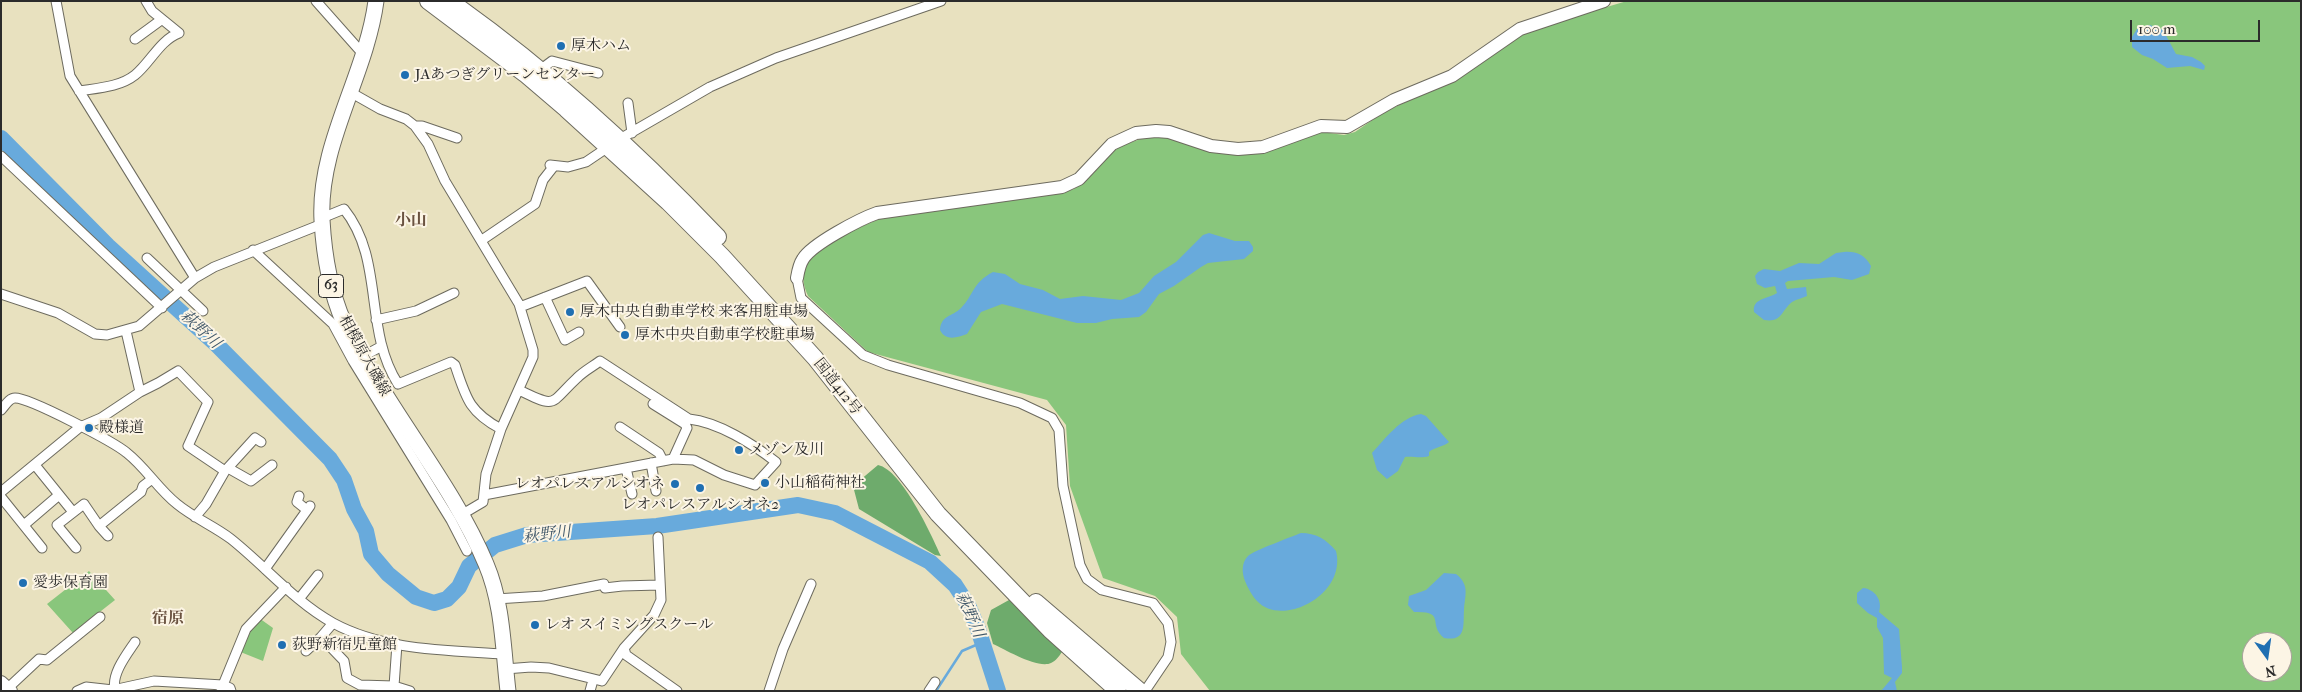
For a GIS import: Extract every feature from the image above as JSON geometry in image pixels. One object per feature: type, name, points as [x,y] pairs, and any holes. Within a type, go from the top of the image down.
[{"type":"highway","name":"国道412号","points":[[428,1],[525,74],[620,139],[809,352],[938,514],[1050,630],[1118,691]]},
{"type":"highway","name":"国道412号","points":[[450,1],[540,70],[620,139],[723,242],[824,353],[857,398],[946,507],[998,563],[1039,604],[1140,691]]},
{"type":"main road","name":"相模原大磯線","points":[[376,1],[371,30],[350,92],[324,183],[322,221],[332,289],[357,359],[461,515],[471,546],[486,564],[496,599],[508,691]]},
{"type":"street","points":[[56,1],[70,76],[195,278]]},
{"type":"street","points":[[80,91],[121,83],[134,76],[167,38],[179,34],[174,28],[161,20],[146,1]]},
{"type":"street","points":[[316,1],[363,54]]},
{"type":"street","points":[[482,240],[535,204],[543,180],[552,165],[568,167],[586,162],[620,139],[710,87],[776,58],[941,1]]},
{"type":"street","points":[[1145,691],[1168,657],[1172,642],[1168,623],[1152,603],[1102,590],[1087,578],[1080,565],[1063,486],[1059,430],[1052,418],[1020,403],[888,365],[863,355],[801,298],[797,278],[800,265],[807,254],[851,225],[877,213],[1062,187],[1078,179],[1112,144],[1129,135],[1146,131],[1169,132],[1211,146],[1238,149],[1263,147],[1321,126],[1347,127],[1394,100],[1452,76],[1520,29],[1604,1]]},
{"type":"street","points":[[135,39],[161,20]]},
{"type":"street","points":[[540,70],[552,61],[598,73]]},
{"type":"street","points":[[350,92],[380,109],[406,119],[415,126],[428,144],[445,181],[482,240],[520,307],[533,350],[532,357],[501,429],[486,474],[483,502],[461,515]]},
{"type":"street","points":[[620,139],[628,103]]},
{"type":"street","points":[[415,126],[422,126],[457,138]]},
{"type":"street","points":[[1,156],[163,307]]},
{"type":"street","points":[[1,294],[58,313],[95,334],[107,335],[126,331],[139,326],[195,278],[253,250],[322,221],[344,209],[354,222],[372,277],[376,320],[382,346],[390,372],[398,384],[451,362],[455,365],[464,392],[473,409],[482,420],[501,429]]},
{"type":"street","points":[[253,250],[333,324],[357,359],[451,520],[471,546]]},
{"type":"street","points":[[147,258],[203,311]]},
{"type":"street","points":[[520,307],[587,281],[620,327]]},
{"type":"street","points":[[376,320],[416,311],[454,293]]},
{"type":"street","points":[[546,297],[566,340],[580,332]]},
{"type":"street","points":[[126,331],[140,392]]},
{"type":"street","points":[[357,359],[382,346]]},
{"type":"street","points":[[484,495],[673,459],[694,460],[724,475],[755,485],[776,462],[757,447],[732,434],[701,421],[689,419],[602,360],[578,377],[558,400],[550,402],[540,400],[518,390]]},
{"type":"street","points":[[1,492],[80,427],[101,418],[178,370],[208,402],[188,446],[226,470],[251,481],[260,470],[272,465]]},
{"type":"street","points":[[1,410],[11,399],[16,398],[37,404],[125,451],[160,490],[195,517],[230,538],[299,600],[333,623],[352,632],[411,648],[504,654]]},
{"type":"street","points":[[653,404],[667,416],[685,424],[687,428],[673,459]]},
{"type":"street","points":[[620,427],[659,453],[662,461]]},
{"type":"street","points":[[195,517],[206,504],[226,470],[255,438],[261,442]]},
{"type":"street","points":[[651,463],[656,491]]},
{"type":"street","points":[[35,465],[73,512]]},
{"type":"street","points":[[626,468],[632,494]]},
{"type":"street","points":[[99,526],[141,492],[143,486],[152,479]]},
{"type":"street","points":[[24,526],[59,495]]},
{"type":"street","points":[[1,497],[42,548]]},
{"type":"street","points":[[265,569],[308,508],[296,502]]},
{"type":"street","points":[[76,548],[57,525],[84,504],[108,536]]},
{"type":"street","points":[[506,670],[530,667],[549,668],[602,681],[624,648],[658,608],[661,600],[658,585],[658,537]]},
{"type":"street","points":[[299,600],[318,575]]},
{"type":"street","points":[[496,599],[543,596],[604,584],[605,588],[658,585]]},
{"type":"street","points":[[769,691],[783,649],[811,584]]},
{"type":"street","points":[[222,688],[246,629],[286,587]]},
{"type":"street","points":[[7,687],[40,659],[47,660],[100,617]]},
{"type":"street","points":[[306,651],[333,623]]},
{"type":"street","points":[[321,637],[344,661],[347,678],[360,685],[394,686],[410,691]]},
{"type":"street","points":[[115,690],[114,685],[122,660],[130,644]]},
{"type":"street","points":[[394,686],[397,644]]},
{"type":"street","points":[[624,648],[626,655],[677,691]]},
{"type":"street","points":[[590,691],[593,680]]},
{"type":"street","points":[[77,691],[86,688],[104,691],[115,690],[154,681],[230,688],[231,691]]},
{"type":"street","points":[[929,691],[935,682]]},
{"type":"green space","points":[[1627,1],[2301,1],[2301,691],[1210,691],[1181,654],[1177,617],[1155,596],[1103,578],[1070,486],[1066,425],[1047,400],[868,352],[808,296],[804,274],[811,258],[842,236],[888,216],[1061,193],[1074,189],[1084,182],[1111,153],[1121,146],[1146,137],[1160,136],[1215,153],[1322,132],[1344,135],[1355,132],[1384,112],[1465,75],[1510,41],[1539,27]]},
{"type":"green space","points":[[878,465],[887,469],[906,490],[941,556],[935,555],[859,509],[853,486]]},
{"type":"green space","points":[[89,571],[115,600],[73,633],[47,604]]},
{"type":"green space","points":[[1009,600],[1062,652],[1054,661],[1045,664],[1030,661],[993,644],[987,623],[991,610]]},
{"type":"green space","points":[[259,618],[273,628],[263,661],[238,651],[246,632]]},
{"type":"water","points":[[2150,25],[2163,30],[2176,54],[2192,57],[2201,62],[2205,66],[2204,70],[2190,66],[2167,68],[2153,59],[2142,55],[2132,47],[2132,37],[2137,29]]},
{"type":"water","points":[[1209,233],[1235,241],[1249,241],[1253,251],[1244,259],[1208,263],[1201,267],[1159,294],[1146,312],[1139,317],[1112,319],[1096,323],[1077,323],[1002,304],[981,312],[967,334],[949,337],[945,336],[940,330],[942,322],[958,311],[981,280],[993,272],[1005,274],[1020,284],[1043,290],[1060,299],[1083,296],[1121,300],[1139,293],[1154,276],[1176,262],[1203,235]]},
{"type":"water","points":[[1852,252],[1863,256],[1871,266],[1869,274],[1852,280],[1834,277],[1788,281],[1785,283],[1787,289],[1806,287],[1807,296],[1792,302],[1781,316],[1774,320],[1764,320],[1754,312],[1755,304],[1758,301],[1777,293],[1775,286],[1765,288],[1757,284],[1755,276],[1758,272],[1764,269],[1780,271],[1799,263],[1819,264],[1836,253]]},
{"type":"water","points":[[1421,414],[1426,416],[1449,442],[1431,450],[1429,456],[1405,457],[1398,471],[1387,479],[1377,470],[1372,453],[1400,424],[1407,419]]},
{"type":"water","points":[[1301,533],[1311,534],[1320,538],[1336,551],[1337,567],[1332,581],[1310,603],[1296,609],[1281,611],[1268,608],[1253,597],[1243,575],[1244,562],[1248,556],[1257,551]]},
{"type":"water","points":[[1444,573],[1456,574],[1463,582],[1466,590],[1462,631],[1460,635],[1451,639],[1444,638],[1439,633],[1434,616],[1424,612],[1414,612],[1408,605],[1409,596],[1426,590]]},
{"type":"water","points":[[1863,588],[1877,596],[1880,604],[1879,612],[1899,629],[1902,673],[1895,682],[1897,691],[1881,691],[1892,678],[1884,674],[1883,638],[1877,627],[1877,618],[1857,603],[1857,593]]},
{"type":"waterway","name":"萩野川","points":[[1,138],[108,246],[216,344],[330,459],[344,480],[354,509],[366,531],[371,554],[388,574],[416,597],[434,603],[447,599],[459,587],[469,566],[495,545],[527,535],[657,526],[798,505],[835,513],[930,562],[955,585],[968,605],[978,629],[998,691]]},
{"type":"waterway","points":[[936,691],[962,651],[983,642]]},
{"type":"place","name":"厚木ハム","points":[[561,46]]},
{"type":"place","name":"JAあつぎグリーンセンター","points":[[405,75]]},
{"type":"place","name":"厚木中央自動車学校 来客用駐車場","points":[[570,312]]},
{"type":"place","name":"厚木中央自動車学校駐車場","points":[[625,335]]},
{"type":"place","name":"殿様道","points":[[89,428]]},
{"type":"place","name":"メゾン及川","points":[[739,450]]},
{"type":"place","name":"小山稲荷神社","points":[[765,483]]},
{"type":"place","name":"レオパレスアルシオネ","points":[[675,484]]},
{"type":"place","name":"レオパレスアルシオネ2","points":[[700,488]]},
{"type":"place","name":"愛歩保育園","points":[[23,583]]},
{"type":"place","name":"レオ スイミングスクール","points":[[535,625]]},
{"type":"place","name":"荻野新宿児童館","points":[[282,645]]},
{"type":"district","name":"小山","points":[[411,221]]},
{"type":"district","name":"宿原","points":[[168,619]]}]
